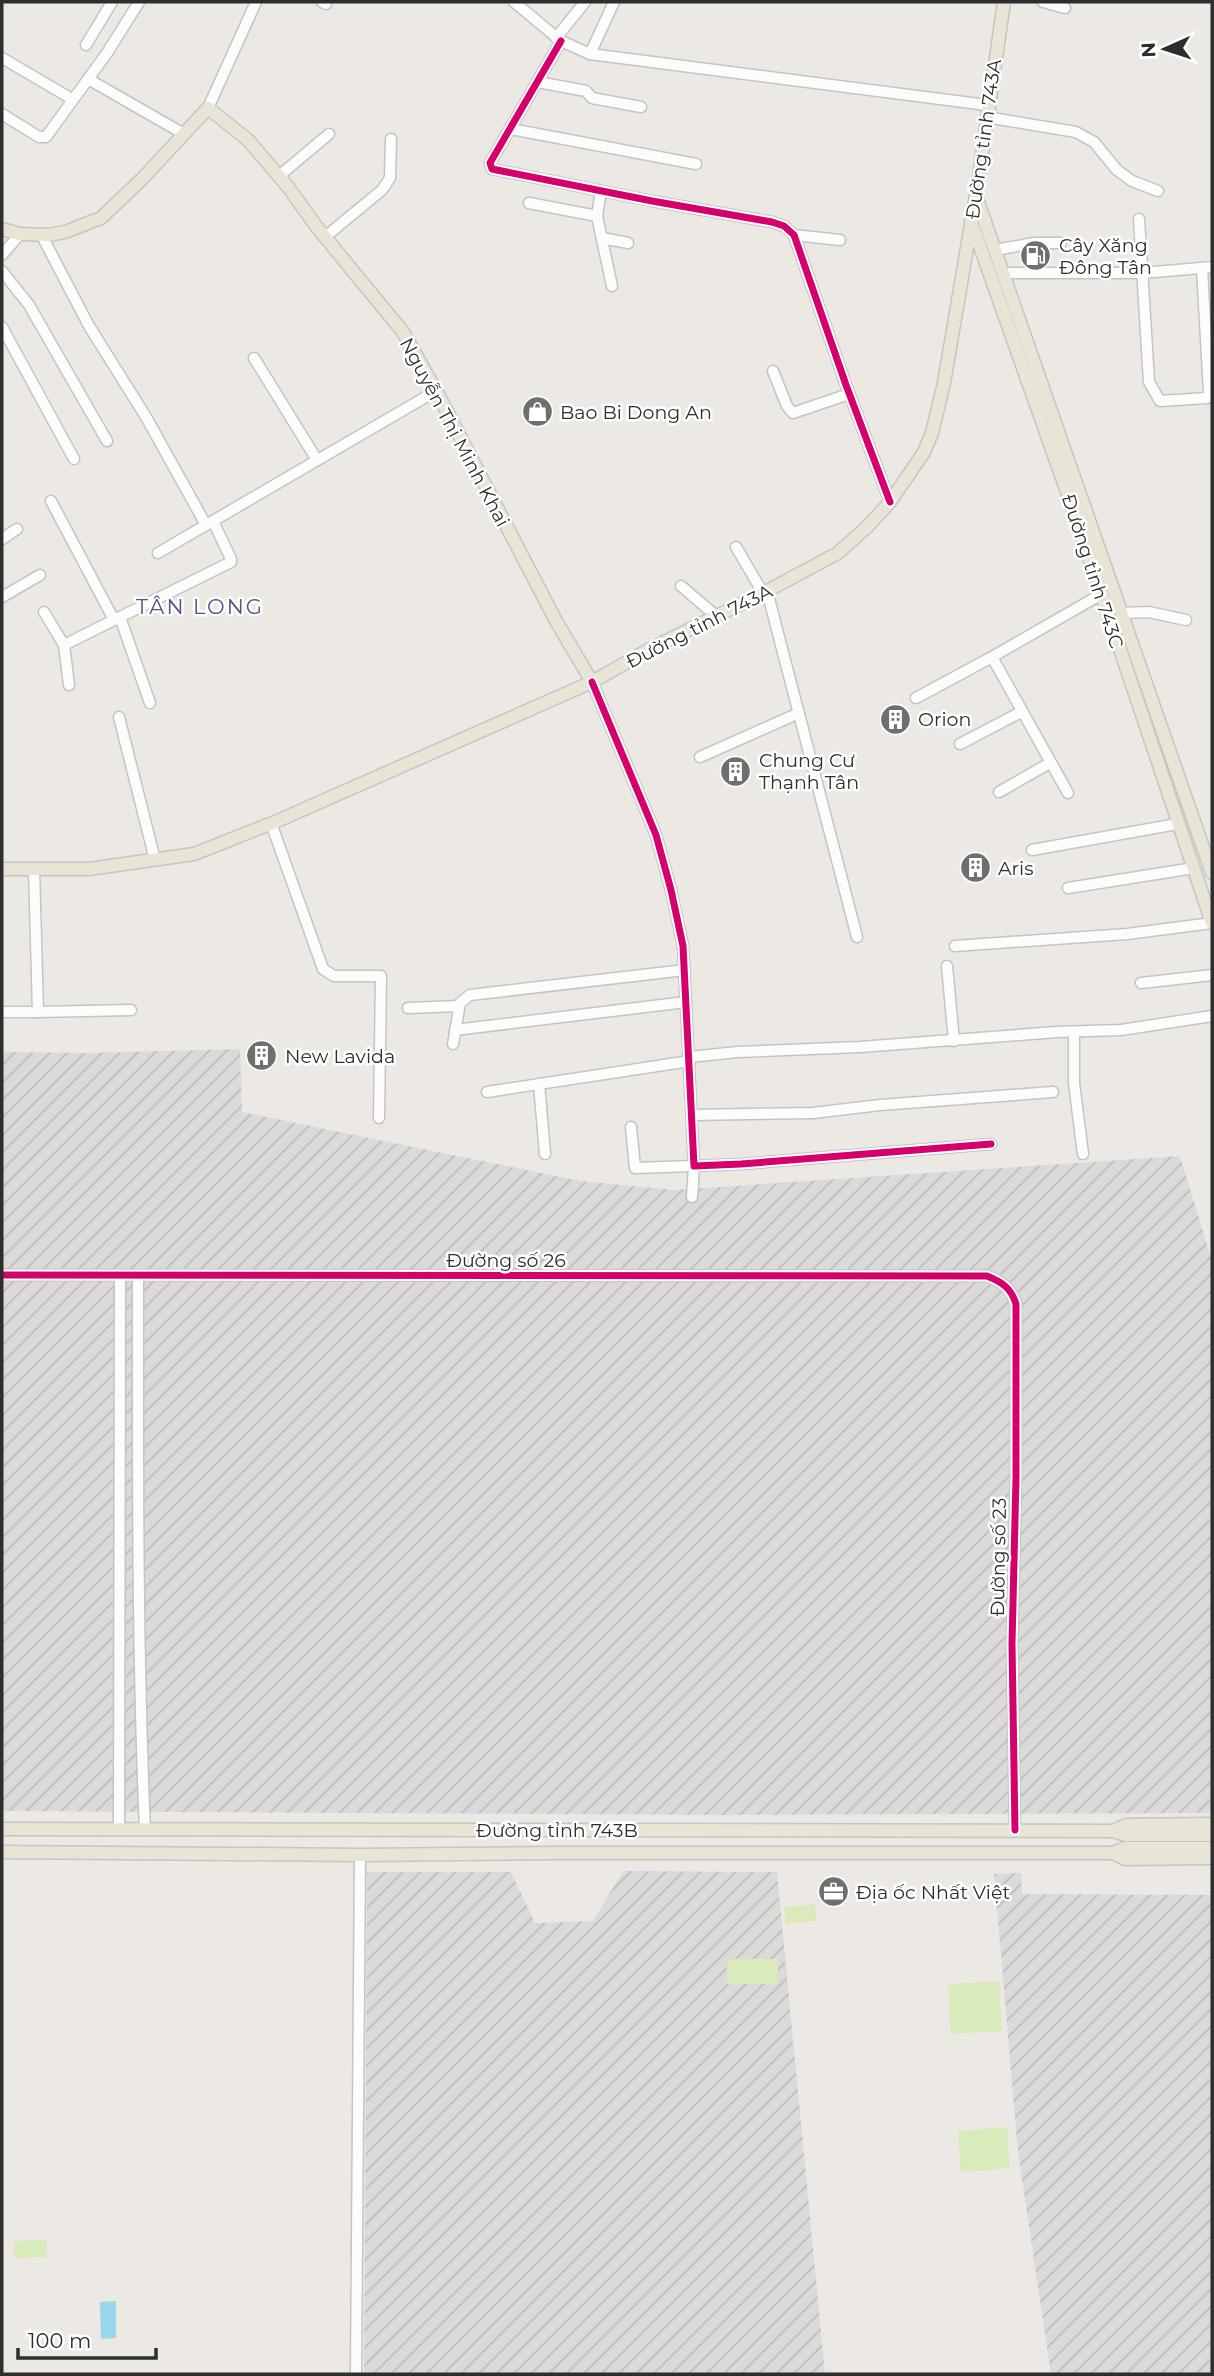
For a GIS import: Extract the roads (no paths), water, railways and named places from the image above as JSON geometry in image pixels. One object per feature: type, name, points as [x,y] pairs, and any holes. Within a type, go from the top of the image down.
[{"type":"main road","name":"Đường tỉnh 743A","points":[[2,869],[89,869],[194,854],[592,682],[715,615],[838,553],[890,502],[923,452],[932,433],[944,383],[1004,2]]},
{"type":"main road","points":[[2,229],[42,236],[65,232],[101,218],[208,108]]},
{"type":"main road","name":"Nguyễn Thị Minh Khai","points":[[208,108],[248,140],[403,332],[556,621],[592,682]]},
{"type":"main road","name":"Đường tỉnh 743C","points":[[975,192],[1100,595],[1212,923]]},
{"type":"main road","name":"Đường tỉnh 743C","points":[[971,220],[990,247],[1003,273],[1212,873]]},
{"type":"main road","points":[[964,259],[990,247]]},
{"type":"main road","name":"Đường tỉnh 743B","points":[[1113,1831],[1126,1825],[1212,1824]]},
{"type":"main road","name":"Đường tỉnh 743B","points":[[2,1829],[1113,1831],[1144,1842]]},
{"type":"main road","points":[[555,1830],[555,1853]]},
{"type":"main road","points":[[1144,1842],[1212,1835]]},
{"type":"main road","points":[[1144,1842],[1212,1847]]},
{"type":"main road","name":"Đường tỉnh 743B","points":[[2,1852],[360,1855],[1113,1853],[1144,1842]]},
{"type":"main road","name":"Đường tỉnh 743B","points":[[1113,1853],[1125,1858],[1212,1858]]},
{"type":"street","points":[[86,45],[113,2]]},
{"type":"street","points":[[2,114],[39,136],[46,137],[139,2]]},
{"type":"street","points":[[208,108],[256,2]]},
{"type":"street","points":[[514,2],[558,40],[590,54],[986,111],[1076,132],[1094,142],[1124,176],[1158,191]]},
{"type":"street","points":[[585,2],[558,40],[538,82],[491,163],[492,169],[784,226],[794,235],[890,502]]},
{"type":"street","points":[[590,54],[614,2]]},
{"type":"street","points":[[1043,2],[1065,8]]},
{"type":"street","points":[[2,58],[72,99]]},
{"type":"street","points":[[88,79],[184,134]]},
{"type":"street","points":[[538,82],[586,91],[592,98],[641,107]]},
{"type":"street","points":[[511,128],[696,163]]},
{"type":"street","points":[[279,176],[329,134]]},
{"type":"street","points":[[325,237],[382,190],[390,178],[391,139]]},
{"type":"street","points":[[601,191],[597,216],[612,286]]},
{"type":"street","points":[[528,203],[597,216]]},
{"type":"street","points":[[1003,273],[1143,273],[1207,268],[1207,398],[1160,401],[1149,382],[1143,273],[1139,219]]},
{"type":"street","points":[[2,254],[20,234]]},
{"type":"street","points":[[794,235],[840,240]]},
{"type":"street","points":[[42,236],[89,326],[231,559],[231,562],[64,645]]},
{"type":"street","points":[[602,238],[628,243]]},
{"type":"street","points":[[990,247],[1060,243]]},
{"type":"street","points":[[2,271],[29,305],[107,441]]},
{"type":"street","points":[[2,327],[74,459]]},
{"type":"street","points":[[254,358],[317,460]]},
{"type":"street","points":[[773,371],[787,406],[793,413],[849,394]]},
{"type":"street","points":[[158,553],[436,391]]},
{"type":"street","points":[[51,501],[117,618],[150,703]]},
{"type":"street","points":[[2,540],[17,529]]},
{"type":"street","points":[[736,547],[765,592],[857,937]]},
{"type":"street","points":[[2,597],[40,575]]},
{"type":"street","points":[[681,586],[715,615]]},
{"type":"street","points":[[916,698],[1100,595]]},
{"type":"street","points":[[1122,613],[1149,611],[1186,620]]},
{"type":"street","points":[[44,612],[64,645],[69,685]]},
{"type":"street","points":[[992,657],[1068,793]]},
{"type":"street","points":[[592,682],[656,835],[681,935],[690,1059],[694,1166],[692,1197]]},
{"type":"street","points":[[960,744],[1021,712]]},
{"type":"street","points":[[700,757],[799,713]]},
{"type":"street","points":[[119,717],[155,860]]},
{"type":"street","points":[[999,792],[1050,763]]},
{"type":"street","points":[[271,823],[323,969],[334,976],[381,976],[379,1118]]},
{"type":"street","points":[[1032,850],[1177,824]]},
{"type":"street","points":[[1068,888],[1194,868]]},
{"type":"street","points":[[34,869],[38,1012]]},
{"type":"street","points":[[955,946],[1127,934],[1212,923]]},
{"type":"street","points":[[947,966],[954,1041]]},
{"type":"street","points":[[453,1044],[459,1006],[464,997],[470,995],[685,970]]},
{"type":"street","points":[[1141,983],[1212,975]]},
{"type":"street","points":[[455,1030],[686,1002]]},
{"type":"street","points":[[408,1008],[459,1006]]},
{"type":"street","points":[[2,1012],[131,1010]]},
{"type":"street","points":[[486,1092],[737,1052],[1121,1030],[1212,1016]]},
{"type":"street","points":[[1074,1033],[1074,1083],[1083,1154]]},
{"type":"street","points":[[539,1084],[545,1154]]},
{"type":"street","points":[[692,1115],[813,1113],[880,1105],[1053,1092]]},
{"type":"street","points":[[631,1127],[635,1168],[781,1161],[991,1144]]},
{"type":"street","name":"Đường số 26","points":[[2,1275],[986,1276],[1007,1287]]},
{"type":"street","points":[[119,1830],[120,1276]]},
{"type":"street","points":[[138,1276],[140,1731],[145,1830]]},
{"type":"street","name":"Đường số 23","points":[[1007,1287],[1013,1293],[1016,1304],[1012,1644],[1015,1830]]},
{"type":"street","points":[[120,1546],[138,1544]]},
{"type":"street","points":[[356,2374],[360,1855]]},
{"type":"water","points":[[116,2301],[116,2338],[101,2339],[100,2302]]},
{"type":"place","name":"Cây Xăng Đông Tân","points":[[1036,256]]},
{"type":"place","name":"Bao Bi Dong An","points":[[537,412]]},
{"type":"place","name":"Orion","points":[[895,719]]},
{"type":"place","name":"Chung Cư Thạnh Tân","points":[[736,771]]},
{"type":"place","name":"Aris","points":[[975,868]]},
{"type":"place","name":"New Lavida","points":[[262,1056]]},
{"type":"place","name":"Địa ốc Nhất Việt","points":[[833,1892]]},
{"type":"district","name":"TÂN LONG","points":[[200,607]]}]
